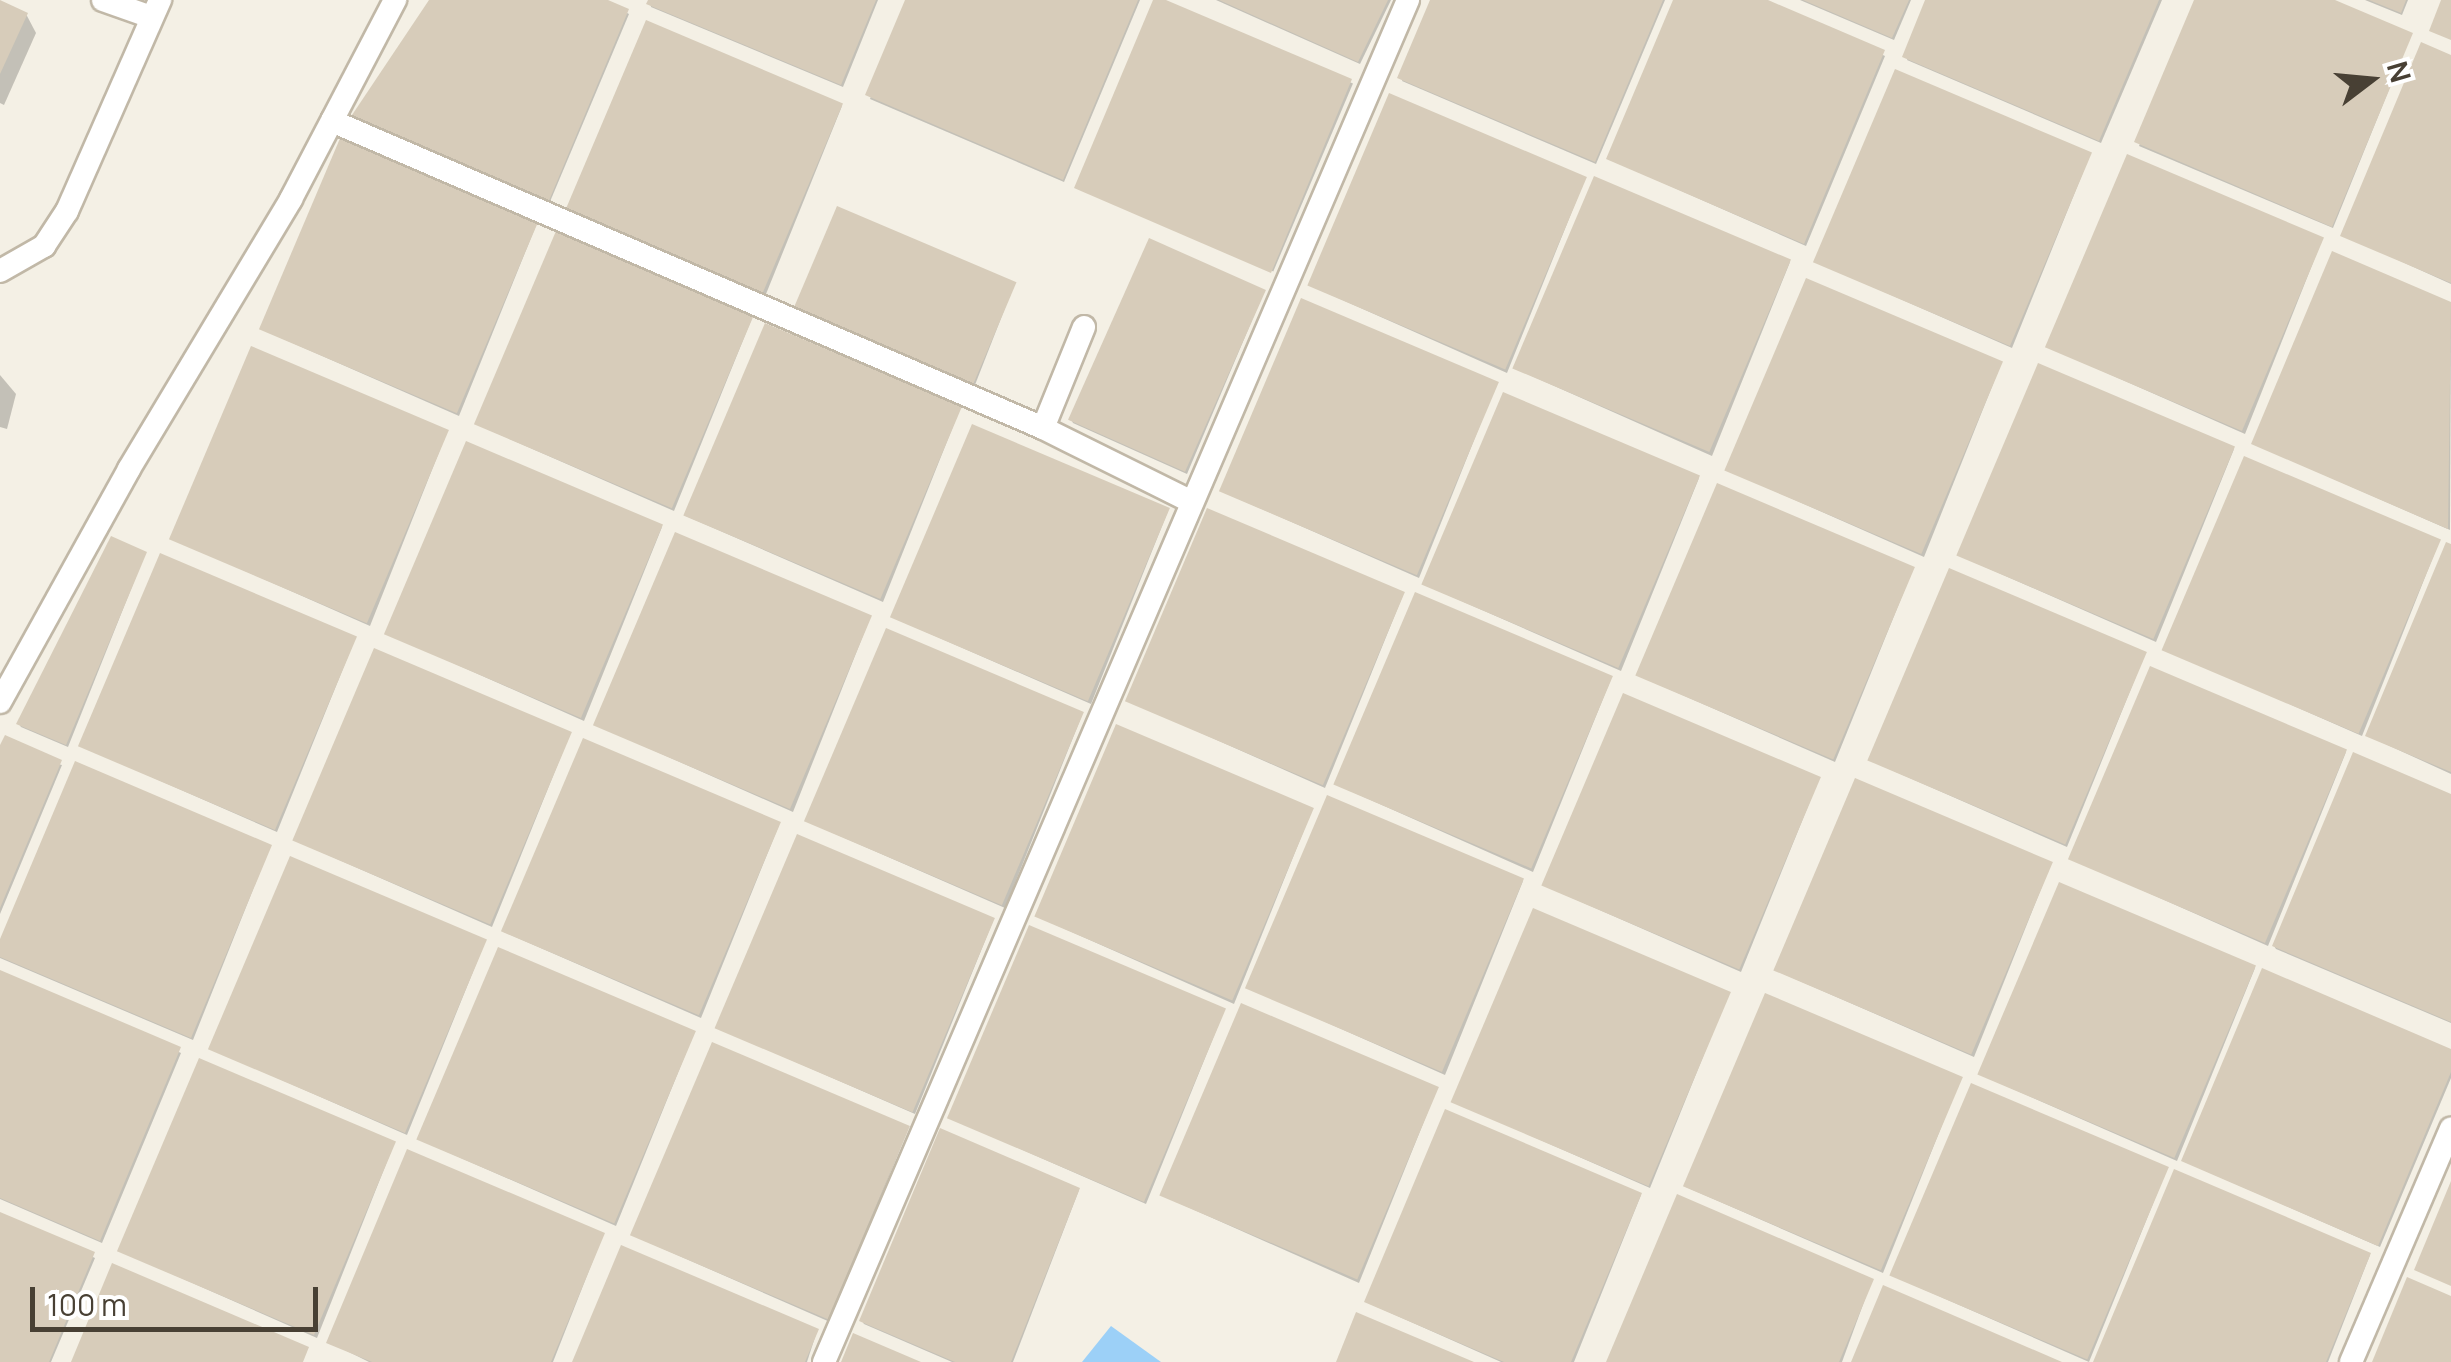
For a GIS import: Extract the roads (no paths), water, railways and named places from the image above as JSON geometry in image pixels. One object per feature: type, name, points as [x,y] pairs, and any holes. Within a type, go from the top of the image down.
[{"type":"lane","points":[[0,272],[44,246],[67,212],[156,9],[103,0]]},
{"type":"lane","points":[[0,702],[332,121],[395,0]]},
{"type":"lane","points":[[824,1362],[1408,0]]},
{"type":"lane","points":[[332,121],[1044,428],[1192,502]]},
{"type":"lane","points":[[1044,428],[1084,327]]},
{"type":"lane","points":[[2351,1362],[2451,1128]]},
{"type":"water","points":[[1111,1326],[1161,1362],[1082,1362]]}]
